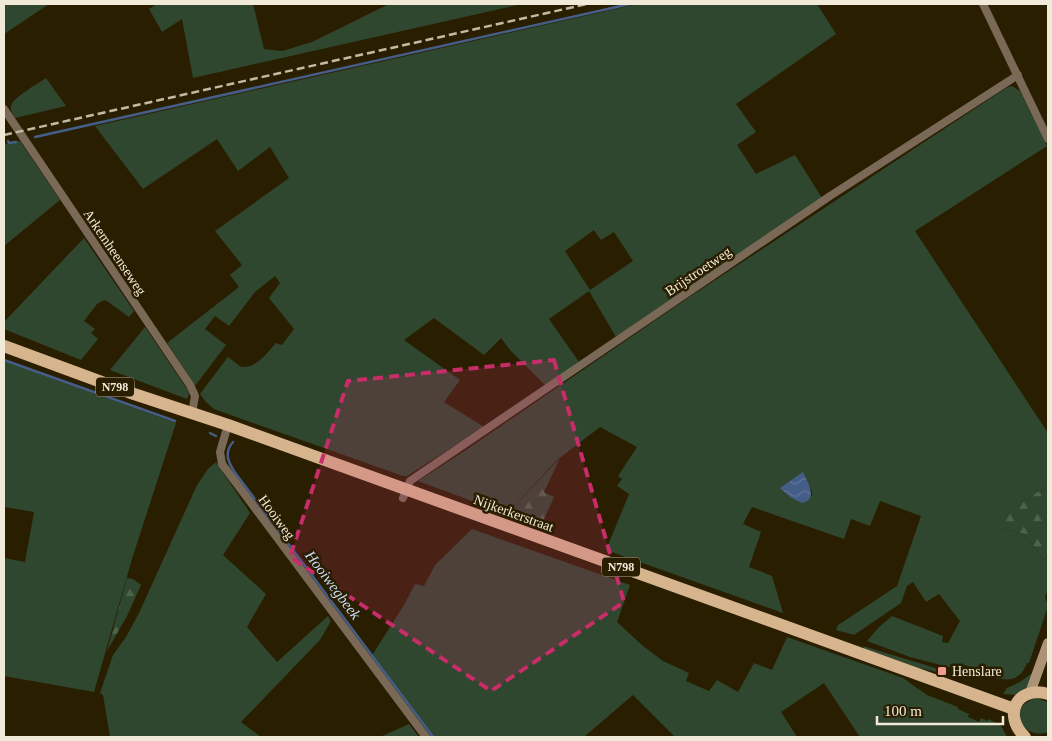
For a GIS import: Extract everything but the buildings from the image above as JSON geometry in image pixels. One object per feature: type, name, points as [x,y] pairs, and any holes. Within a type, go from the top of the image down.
[{"type":"main road","name":"Nijkerkerstraat","points":[[4,346],[228,425],[404,494],[1014,709]]},
{"type":"main road","points":[[1024,737],[1017,730],[1013,720],[1017,702],[1023,696],[1030,693],[1040,692],[1048,694]]},
{"type":"street","points":[[983,4],[1048,139]]},
{"type":"street","name":"Brijstroetweg","points":[[404,494],[410,481],[830,196],[1018,75]]},
{"type":"street","name":"Arkemheenseweg","points":[[4,109],[190,385],[195,396],[192,413]]},
{"type":"street","name":"Hooiweg","points":[[228,425],[220,452],[222,464],[426,737]]},
{"type":"street","points":[[1030,693],[1048,643]]},
{"type":"highlighted area","points":[[554,360],[624,602],[491,691],[290,557],[348,381]]},
{"type":"green space","points":[[4,4],[49,4],[4,34]]},
{"type":"green space","points":[[157,4],[253,4],[264,49],[282,51],[312,42],[389,4],[522,4],[193,78],[182,19],[162,32],[149,9]]},
{"type":"green space","points":[[638,4],[817,4],[836,34],[736,104],[756,132],[737,145],[756,174],[795,155],[822,198],[616,337],[589,291],[549,319],[579,362],[545,385],[510,350],[501,338],[484,355],[434,318],[404,340],[460,380],[444,402],[484,427],[407,476],[214,409],[200,394],[228,357],[241,367],[252,365],[261,359],[276,343],[282,345],[294,329],[269,298],[280,283],[275,276],[255,292],[229,326],[215,316],[205,329],[226,345],[195,386],[167,343],[239,287],[230,275],[242,265],[215,231],[289,178],[270,147],[238,171],[217,139],[143,189],[95,126]],"holes":[[[594,230],[601,240],[614,232],[633,261],[590,290],[565,251]]]},
{"type":"green space","points":[[46,78],[66,106],[15,118],[11,109],[13,102]]},
{"type":"green space","points":[[1012,86],[1020,91],[1047,146],[915,231],[1048,433],[1048,485],[990,525],[1024,534],[1044,560],[1048,557],[1048,589],[1045,597],[1048,606],[1029,663],[1027,663],[1018,676],[1012,679],[998,679],[976,672],[976,669],[964,665],[962,668],[953,665],[952,668],[910,657],[867,641],[892,616],[943,636],[942,642],[948,643],[960,621],[939,594],[926,602],[913,582],[907,586],[901,603],[854,635],[836,630],[838,625],[897,586],[921,516],[880,501],[870,526],[851,519],[844,539],[752,507],[743,524],[761,532],[749,567],[772,576],[783,613],[606,550],[629,494],[617,486],[622,479],[618,476],[637,447],[600,427],[557,460],[507,514],[418,481],[685,300]],"holes":[[[803,473],[812,491],[812,496],[790,497],[785,492]]]},
{"type":"green space","points":[[20,141],[60,200],[4,246],[4,144]]},
{"type":"green space","points":[[84,238],[134,311],[129,317],[107,301],[104,300],[97,304],[84,321],[95,329],[91,333],[98,339],[81,360],[4,329],[4,322]]},
{"type":"green space","points":[[145,327],[187,389],[189,394],[187,399],[110,370]]},
{"type":"green space","points":[[4,361],[176,423],[132,559],[94,692],[4,676],[4,558],[25,562],[34,512],[4,507]]},
{"type":"green space","points":[[560,458],[544,492],[554,497],[541,526],[507,514]]},
{"type":"green space","points":[[216,462],[250,513],[223,555],[266,594],[247,627],[277,662],[328,616],[331,621],[320,640],[241,722],[261,737],[110,737],[103,695],[100,693],[113,655],[126,637],[139,613],[197,485],[208,469]]},
{"type":"green space","points":[[1048,485],[1048,557],[1044,560],[1024,534],[989,525]]},
{"type":"green space","points":[[472,529],[630,585],[617,622],[663,661],[689,673],[686,681],[709,691],[717,680],[738,692],[754,663],[772,670],[787,637],[903,678],[927,695],[958,707],[958,709],[969,714],[968,717],[979,722],[981,718],[987,721],[989,719],[1001,726],[1007,737],[860,737],[824,683],[781,712],[797,737],[675,737],[633,695],[584,737],[432,737],[371,657],[415,584],[424,586],[435,565]]},
{"type":"green space","points":[[127,578],[133,579],[141,585],[127,616],[107,651]]},
{"type":"green space","points":[[863,646],[942,670],[942,673],[918,668],[864,649]]},
{"type":"green space","points":[[1032,673],[1029,686],[1018,695],[1003,694],[1007,688],[1020,682]]},
{"type":"green space","points":[[1036,698],[1048,702],[1048,732],[1031,732],[1021,722],[1021,708],[1027,702]]},
{"type":"green space","points":[[409,724],[419,737],[380,737]]},
{"type":"water","points":[[803,472],[811,494],[807,501],[802,503],[790,497],[780,488]]},
{"type":"waterway","points":[[35,137],[630,4]]},
{"type":"waterway","points":[[8,141],[9,143],[16,142]]},
{"type":"waterway","name":"Hooiwegbeek","points":[[4,360],[175,421]]},
{"type":"waterway","name":"Hooiwegbeek","points":[[210,433],[216,436]]},
{"type":"waterway","name":"Hooiwegbeek","points":[[233,442],[228,450],[228,458],[236,474],[433,737]]},
{"type":"railway","points":[[4,135],[587,4]]},
{"type":"place","name":"Henslare","points":[[942,671]]}]
